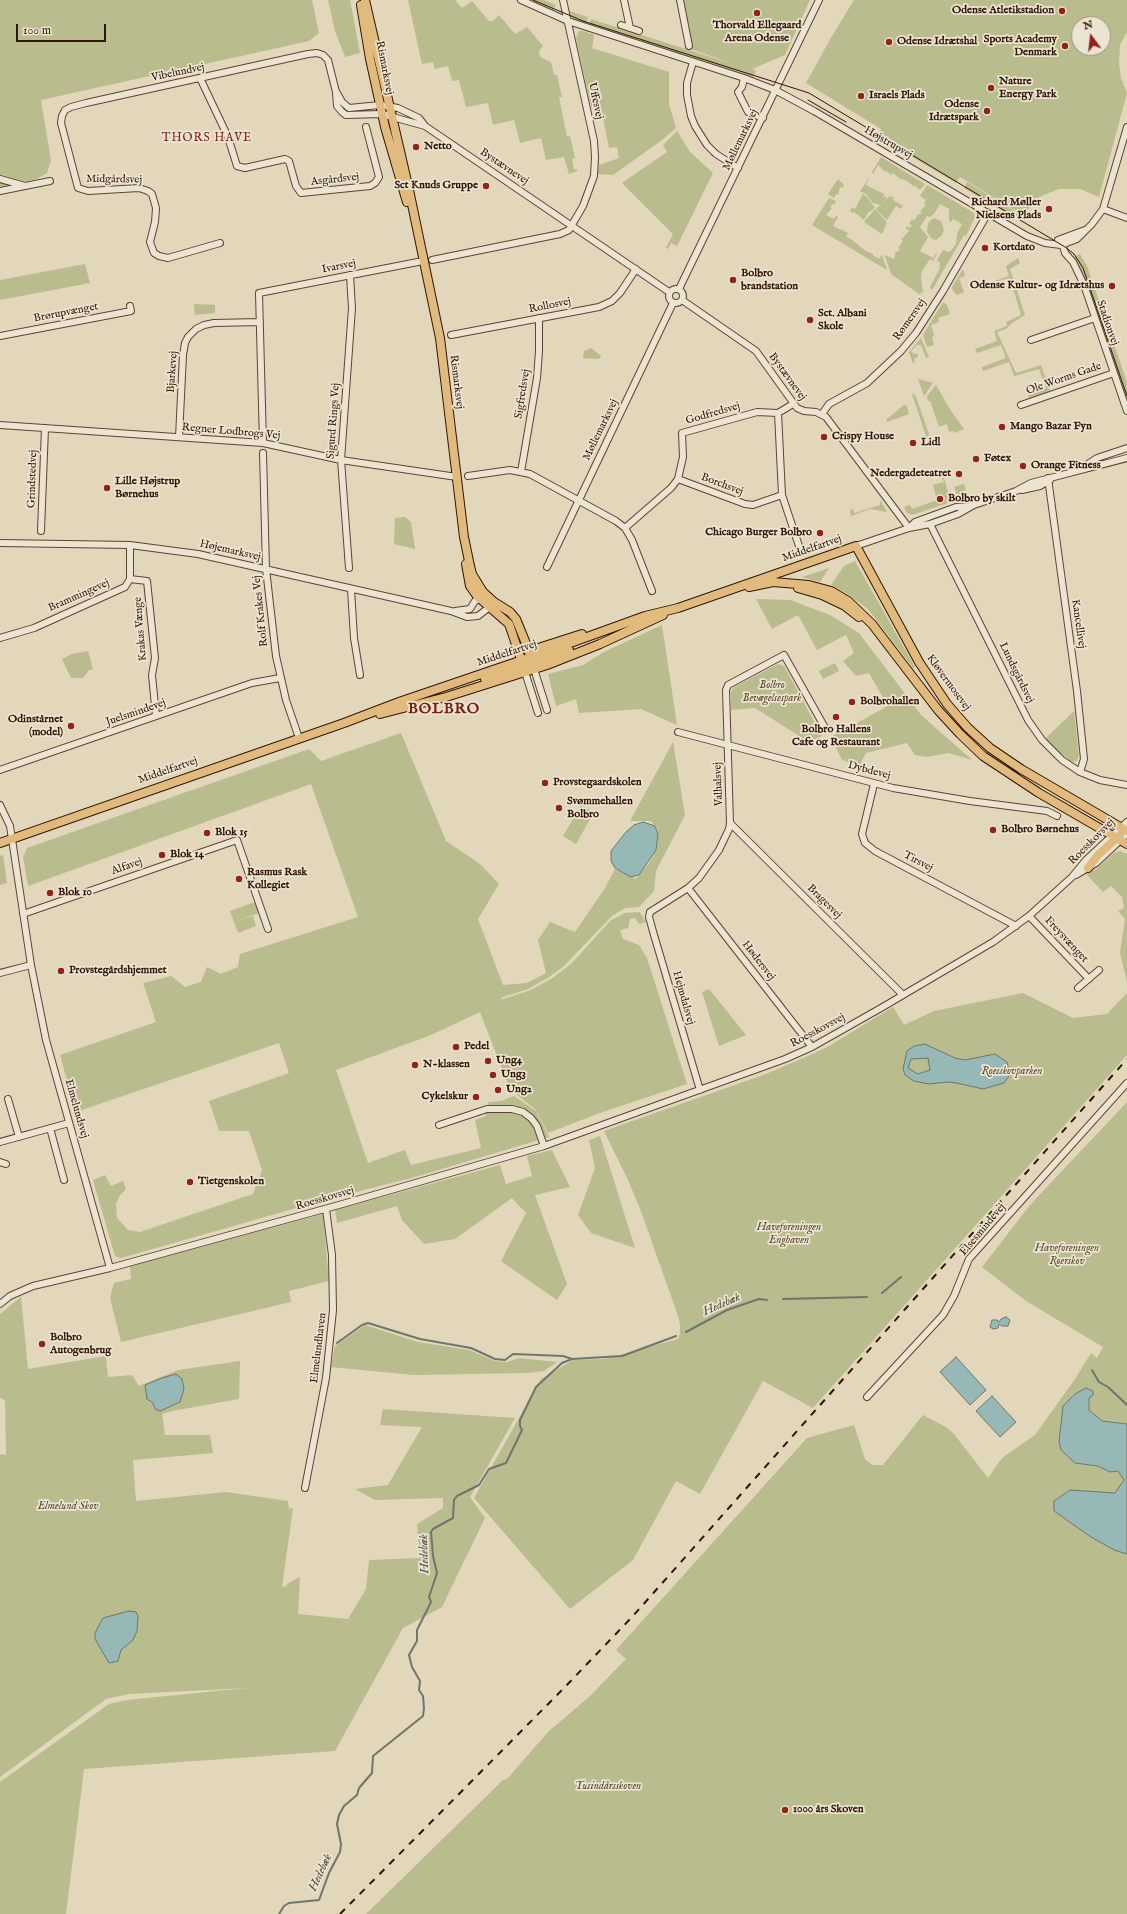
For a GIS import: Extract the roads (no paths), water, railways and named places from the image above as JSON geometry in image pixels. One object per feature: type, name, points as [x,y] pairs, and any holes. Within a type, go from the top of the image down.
[{"type":"main road","name":"Rismarksvej","points":[[361,0],[369,50],[385,105]]},
{"type":"main road","name":"Rismarksvej","points":[[366,0],[387,115],[392,155],[416,231]]},
{"type":"main road","name":"Rismarksvej","points":[[387,115],[403,166],[440,338],[464,537],[467,576],[470,586],[492,605],[509,624],[523,666]]},
{"type":"main road","name":"Middelfartvej","points":[[0,843],[344,723],[398,702],[523,666],[531,660],[576,654],[678,608],[856,546]]},
{"type":"main road","name":"Kløvermosevej","points":[[856,546],[919,662],[947,704],[968,728],[990,748],[1123,834]]},
{"type":"main road","name":"Kløvermosevej","points":[[710,596],[757,585],[787,582],[809,585],[831,591],[848,601],[863,614],[938,710],[983,756],[1016,779],[1059,805],[1123,834]]},
{"type":"main road","name":"Rismarksvej","points":[[492,605],[510,612],[516,619],[531,660]]},
{"type":"main road","name":"Middelfartvej","points":[[344,723],[446,697],[523,666],[531,660],[601,632],[645,616],[678,608]]},
{"type":"main road","points":[[531,660],[631,616],[645,616]]},
{"type":"main road","points":[[1088,868],[1097,856],[1123,834]]},
{"type":"street","name":"Højstrupvej","points":[[521,0],[568,21],[744,78],[775,90],[814,111],[1032,239],[1045,243],[1062,242]]},
{"type":"street","name":"Uffesvej","points":[[563,0],[594,141],[595,157],[594,176],[584,206],[572,226]]},
{"type":"street","points":[[624,0],[630,28]]},
{"type":"street","points":[[680,0],[689,46]]},
{"type":"street","name":"Møllemarksvej","points":[[679,289],[819,0]]},
{"type":"street","points":[[621,25],[639,31]]},
{"type":"street","name":"Vibelundvej","points":[[74,176],[61,123],[65,110],[86,103],[317,53],[323,55],[328,60],[336,92],[337,106],[346,115],[387,115]]},
{"type":"street","points":[[693,62],[687,83],[687,95],[688,106],[695,126],[707,145],[716,154],[738,168]]},
{"type":"street","name":"Asgårdsvej","points":[[200,78],[228,137],[237,166],[245,168],[285,159],[289,161],[296,186],[302,193],[370,186],[375,183],[379,177],[366,127]]},
{"type":"street","points":[[744,78],[742,87],[738,92],[748,112],[763,118]]},
{"type":"street","name":"Vibelundvej","points":[[336,92],[342,102],[349,108],[385,105]]},
{"type":"street","name":"Bystævnevej","points":[[385,105],[419,118],[425,126]]},
{"type":"street","name":"Bystævnevej","points":[[387,115],[425,126],[669,292]]},
{"type":"street","points":[[1062,242],[1077,239],[1103,209],[1124,150],[1127,128]]},
{"type":"street","name":"Midgårdsvej","points":[[74,176],[76,185],[83,190],[139,188],[152,194],[156,208],[156,222],[150,242],[154,253],[159,256],[168,258],[220,242]]},
{"type":"street","points":[[0,179],[26,186]]},
{"type":"street","points":[[0,191],[50,181]]},
{"type":"street","points":[[1103,209],[1127,218]]},
{"type":"street","name":"Rømersvej","points":[[822,414],[829,404],[867,383],[901,351],[916,334],[988,214]]},
{"type":"street","points":[[432,260],[560,234],[570,230],[572,226]]},
{"type":"street","name":"Stadionvej","points":[[1062,242],[1065,252],[1073,262],[1080,275],[1127,411]]},
{"type":"street","name":"Ivarsvej","points":[[260,322],[259,293],[423,261]]},
{"type":"street","name":"Rollosvej","points":[[451,335],[599,306],[612,301],[620,293],[636,269]]},
{"type":"street","name":"Sigurd Rings Vej","points":[[349,568],[341,460],[352,308],[350,275]]},
{"type":"street","points":[[674,289],[679,289],[683,294],[682,300],[678,303],[673,303],[669,299],[669,292],[674,289]]},
{"type":"street","name":"Bystævnevej","points":[[682,300],[756,352],[793,404],[804,411],[822,414]]},
{"type":"street","name":"Møllemarksvej","points":[[546,567],[673,303]]},
{"type":"street","name":"Brørupvænget","points":[[0,336],[130,311],[130,306]]},
{"type":"street","name":"Sigfredsvej","points":[[521,472],[537,378],[539,318]]},
{"type":"street","points":[[1032,340],[1095,318]]},
{"type":"street","points":[[260,322],[263,443]]},
{"type":"street","name":"Bjarkevej","points":[[179,437],[182,355],[188,337],[196,329],[204,325],[214,323],[260,322]]},
{"type":"street","name":"Ole Worms Gade","points":[[1021,405],[1114,373]]},
{"type":"street","points":[[793,404],[778,413],[782,495],[800,548]]},
{"type":"street","name":"Godfredsvej","points":[[625,528],[671,488],[678,479],[683,457],[682,433],[757,412],[778,413]]},
{"type":"street","points":[[822,414],[909,528]]},
{"type":"street","name":"Regner Lodbrogs Vej","points":[[0,425],[263,443],[341,460],[457,477]]},
{"type":"street","name":"Grindstedvej","points":[[41,531],[45,428]]},
{"type":"street","name":"Middelfartvej","points":[[1080,469],[1097,458],[1127,448]]},
{"type":"street","name":"Rolf Krakes Vej","points":[[263,454],[266,569],[276,656],[280,678],[299,738]]},
{"type":"street","name":"Middelfartvej","points":[[856,546],[909,528],[930,524],[958,514],[974,505],[1016,491],[1034,488],[1050,479],[1080,469],[1096,467],[1127,458]]},
{"type":"street","points":[[468,476],[510,470],[521,472],[530,474],[579,499],[625,528],[652,591]]},
{"type":"street","name":"Borchsvej","points":[[678,479],[745,504],[753,505],[782,495]]},
{"type":"street","name":"Kancellivej","points":[[1050,479],[1077,691],[1084,759],[1080,772]]},
{"type":"street","name":"Middelfartvej","points":[[909,528],[915,522],[956,507],[974,505]]},
{"type":"street","name":"Lundsgårdsvej","points":[[930,524],[1028,720],[1042,740],[1062,760],[1080,772],[1100,780],[1127,785]]},
{"type":"street","name":"Højemarksvej","points":[[0,543],[130,545],[198,554],[451,612],[467,617],[473,617],[484,613],[492,605]]},
{"type":"street","points":[[130,545],[130,579]]},
{"type":"street","name":"Brammingevej","points":[[0,638],[34,628],[125,587],[129,583],[130,579]]},
{"type":"street","name":"Krakas Vænge","points":[[130,579],[147,581],[155,658],[152,675],[156,716]]},
{"type":"street","points":[[351,589],[354,638],[360,675]]},
{"type":"street","name":"Højemarksvej","points":[[451,612],[470,609],[474,601],[483,598]]},
{"type":"street","name":"Valhalsvej","points":[[650,912],[688,888],[699,878],[726,837],[730,823],[726,690],[728,685],[784,655],[824,726]]},
{"type":"street","name":"Middelfartvej","points":[[531,660],[547,710]]},
{"type":"street","name":"Middelfartvej","points":[[523,666],[538,713]]},
{"type":"street","name":"Juelsmindevej","points":[[0,770],[252,683],[280,678]]},
{"type":"street","name":"Dybdevej","points":[[678,732],[874,784],[927,794],[1046,811],[1057,816]]},
{"type":"street","name":"Tirsvej","points":[[874,784],[862,834],[865,843],[875,851],[1016,926]]},
{"type":"street","name":"Elmelundsvej","points":[[0,806],[10,826],[13,838],[31,965],[46,1040],[110,1268]]},
{"type":"street","name":"Bragesvej","points":[[730,823],[903,995]]},
{"type":"street","name":"Roesskovsvej","points":[[110,1268],[326,1209],[544,1146],[785,1059],[812,1046],[903,995],[993,942],[1029,916],[1072,877],[1086,860],[1123,834]]},
{"type":"street","name":"Alfavej","points":[[23,914],[237,840],[268,929]]},
{"type":"street","name":"Roesskovsvej","points":[[1072,877],[1088,868]]},
{"type":"street","name":"Hødersvej","points":[[688,888],[812,1046]]},
{"type":"street","name":"Hejmdalsvej","points":[[650,912],[654,936],[700,1090]]},
{"type":"street","name":"Freysvænget","points":[[1029,916],[1089,979]]},
{"type":"street","points":[[0,973],[31,965]]},
{"type":"street","name":"Freysvænget","points":[[1078,988],[1099,970]]},
{"type":"street","name":"Elsesmindevej","points":[[866,1397],[943,1315],[954,1296],[969,1259],[1127,1083]]},
{"type":"street","points":[[8,1099],[18,1137]]},
{"type":"street","points":[[439,1125],[487,1109],[512,1108],[523,1112],[531,1118],[537,1126],[544,1146]]},
{"type":"street","points":[[0,1142],[69,1123]]},
{"type":"street","points":[[50,1128],[64,1180]]},
{"type":"street","name":"Elmelundhaven","points":[[305,1488],[326,1378],[333,1310],[332,1255],[326,1209]]},
{"type":"street","points":[[0,1304],[10,1296],[33,1286],[110,1268]]},
{"type":"water","points":[[643,822],[655,826],[658,834],[656,850],[639,875],[631,877],[615,868],[611,861],[611,851],[626,832],[634,825]]},
{"type":"water","points":[[925,1044],[955,1058],[965,1060],[995,1054],[1007,1062],[1010,1075],[1004,1083],[983,1089],[957,1083],[947,1082],[929,1084],[914,1081],[905,1075],[903,1069],[907,1051],[914,1046]],"holes":[[[928,1058],[930,1070],[918,1074],[908,1068],[911,1059]]]},
{"type":"water","points":[[1006,1317],[1010,1320],[1008,1326],[1002,1326],[999,1324],[998,1328],[993,1329],[990,1327],[992,1320],[997,1320],[999,1322],[1001,1319]]},
{"type":"water","points":[[956,1357],[986,1390],[970,1405],[940,1372]]},
{"type":"water","points":[[176,1374],[182,1379],[184,1389],[180,1402],[160,1411],[155,1409],[153,1403],[147,1399],[145,1385]]},
{"type":"water","points":[[1086,1388],[1093,1391],[1093,1395],[1089,1398],[1089,1410],[1102,1421],[1127,1424],[1127,1554],[1114,1550],[1091,1537],[1054,1511],[1054,1501],[1070,1490],[1115,1493],[1124,1480],[1118,1471],[1110,1472],[1098,1466],[1075,1463],[1061,1450],[1059,1442],[1063,1406],[1075,1394]]},
{"type":"water","points":[[992,1396],[1016,1422],[1000,1437],[976,1411]]},
{"type":"water","points":[[129,1611],[136,1612],[138,1616],[137,1631],[133,1640],[121,1650],[118,1661],[109,1663],[95,1639],[95,1633],[103,1618]]},
{"type":"waterway","name":"Hedebæk","points":[[882,1293],[901,1277]]},
{"type":"waterway","name":"Hedebæk","points":[[783,1299],[867,1297]]},
{"type":"waterway","name":"Hedebæk","points":[[686,1332],[727,1310],[759,1299],[767,1300]]},
{"type":"waterway","points":[[337,1343],[362,1325],[368,1323],[420,1339],[471,1348],[495,1359],[505,1360],[513,1354],[563,1356],[572,1359]]},
{"type":"waterway","name":"Hedebæk","points":[[279,1914],[284,1906],[289,1903],[319,1900],[329,1873],[340,1852],[341,1844],[337,1824],[339,1815],[344,1806],[357,1795],[359,1788],[372,1773],[373,1756],[423,1716],[423,1696],[419,1690],[420,1681],[412,1667],[409,1655],[417,1641],[417,1630],[431,1602],[429,1597],[437,1573],[433,1556],[431,1532],[433,1529],[453,1518],[454,1500],[457,1496],[479,1485],[489,1469],[506,1463],[522,1430],[520,1420],[536,1387],[562,1363],[572,1359],[622,1356],[676,1336]]},
{"type":"waterway","name":"Hedebæk","points":[[1092,1370],[1099,1382],[1108,1387],[1127,1405]]},
{"type":"tram line","points":[[533,0],[583,21],[809,93],[1065,247],[1074,254],[1083,268],[1127,396]]},
{"type":"tram line","points":[[808,100],[846,122]]},
{"type":"railway","points":[[340,1914],[564,1688],[633,1616],[1127,1059]]},
{"type":"place","name":"Odense Atletikstadion","points":[[1062,11]]},
{"type":"place","name":"Thorvald Ellegaard Arena Odense","points":[[757,13]]},
{"type":"place","name":"Odense Idrætshal","points":[[889,42]]},
{"type":"place","name":"Sports Academy Denmark","points":[[1065,46]]},
{"type":"place","name":"Nature Energy Park","points":[[991,88]]},
{"type":"place","name":"Israels Plads","points":[[861,96]]},
{"type":"place","name":"Odense Idrætspark","points":[[987,111]]},
{"type":"place","name":"Netto","points":[[416,147]]},
{"type":"place","name":"Sct Knuds Gruppe","points":[[486,186]]},
{"type":"place","name":"Richard Møller Nielsens Plads","points":[[1049,209]]},
{"type":"place","name":"Kortdato","points":[[985,248]]},
{"type":"place","name":"Bolbro brandstation","points":[[733,280]]},
{"type":"place","name":"Odense Kultur- og Idrætshus","points":[[1112,286]]},
{"type":"place","name":"Sct. Albani Skole","points":[[810,320]]},
{"type":"place","name":"Mango Bazar Fyn","points":[[1002,427]]},
{"type":"place","name":"Crispy House","points":[[824,437]]},
{"type":"place","name":"Lidl","points":[[913,443]]},
{"type":"place","name":"Føtex","points":[[976,459]]},
{"type":"place","name":"Orange Fitness","points":[[1023,466]]},
{"type":"place","name":"Nedergadeteatret","points":[[959,474]]},
{"type":"place","name":"Lille Højstrup Børnehus","points":[[107,488]]},
{"type":"place","name":"Bolbro by skilt","points":[[940,499]]},
{"type":"place","name":"Chicago Burger Bolbro","points":[[820,533]]},
{"type":"place","name":"Bolbrohallen","points":[[852,702]]},
{"type":"place","name":"Bolbro Hallens Cafe og Restaurant","points":[[836,717]]},
{"type":"place","name":"Odinstårnet (model)","points":[[71,726]]},
{"type":"place","name":"Provstegaardskolen","points":[[545,783]]},
{"type":"place","name":"Svømmehallen Bolbro","points":[[559,808]]},
{"type":"place","name":"Bolbro Børnehus","points":[[993,830]]},
{"type":"place","name":"Blok 15","points":[[207,833]]},
{"type":"place","name":"Blok 14","points":[[162,855]]},
{"type":"place","name":"Rasmus Rask Kollegiet","points":[[239,879]]},
{"type":"place","name":"Blok 10","points":[[50,893]]},
{"type":"place","name":"Provstegårdshjemmet","points":[[61,971]]},
{"type":"place","name":"Pedel","points":[[456,1047]]},
{"type":"place","name":"Ung4","points":[[488,1061]]},
{"type":"place","name":"N-klassen","points":[[415,1065]]},
{"type":"place","name":"Ung3","points":[[493,1075]]},
{"type":"place","name":"Ung2","points":[[498,1090]]},
{"type":"place","name":"Cykelskur","points":[[476,1097]]},
{"type":"place","name":"Tietgenskolen","points":[[190,1182]]},
{"type":"place","name":"Bolbro Autogenbrug","points":[[42,1344]]},
{"type":"place","name":"1000 års Skoven","points":[[785,1810]]},
{"type":"district","name":"THORS HAVE","points":[[207,139]]},
{"type":"district","name":"BOLBRO","points":[[444,710]]},
{"type":"park label","name":"Bolbro Bevægelsespark","points":[[772,692]]},
{"type":"park label","name":"Roesskovparken","points":[[1012,1072]]},
{"type":"park label","name":"Haveforeningen Enghaven","points":[[789,1234]]},
{"type":"park label","name":"Haveforeningen Roerskov","points":[[1067,1255]]},
{"type":"park label","name":"Elmelund Skov","points":[[68,1507]]},
{"type":"park label","name":"Tusindårsskoven","points":[[608,1787]]}]
